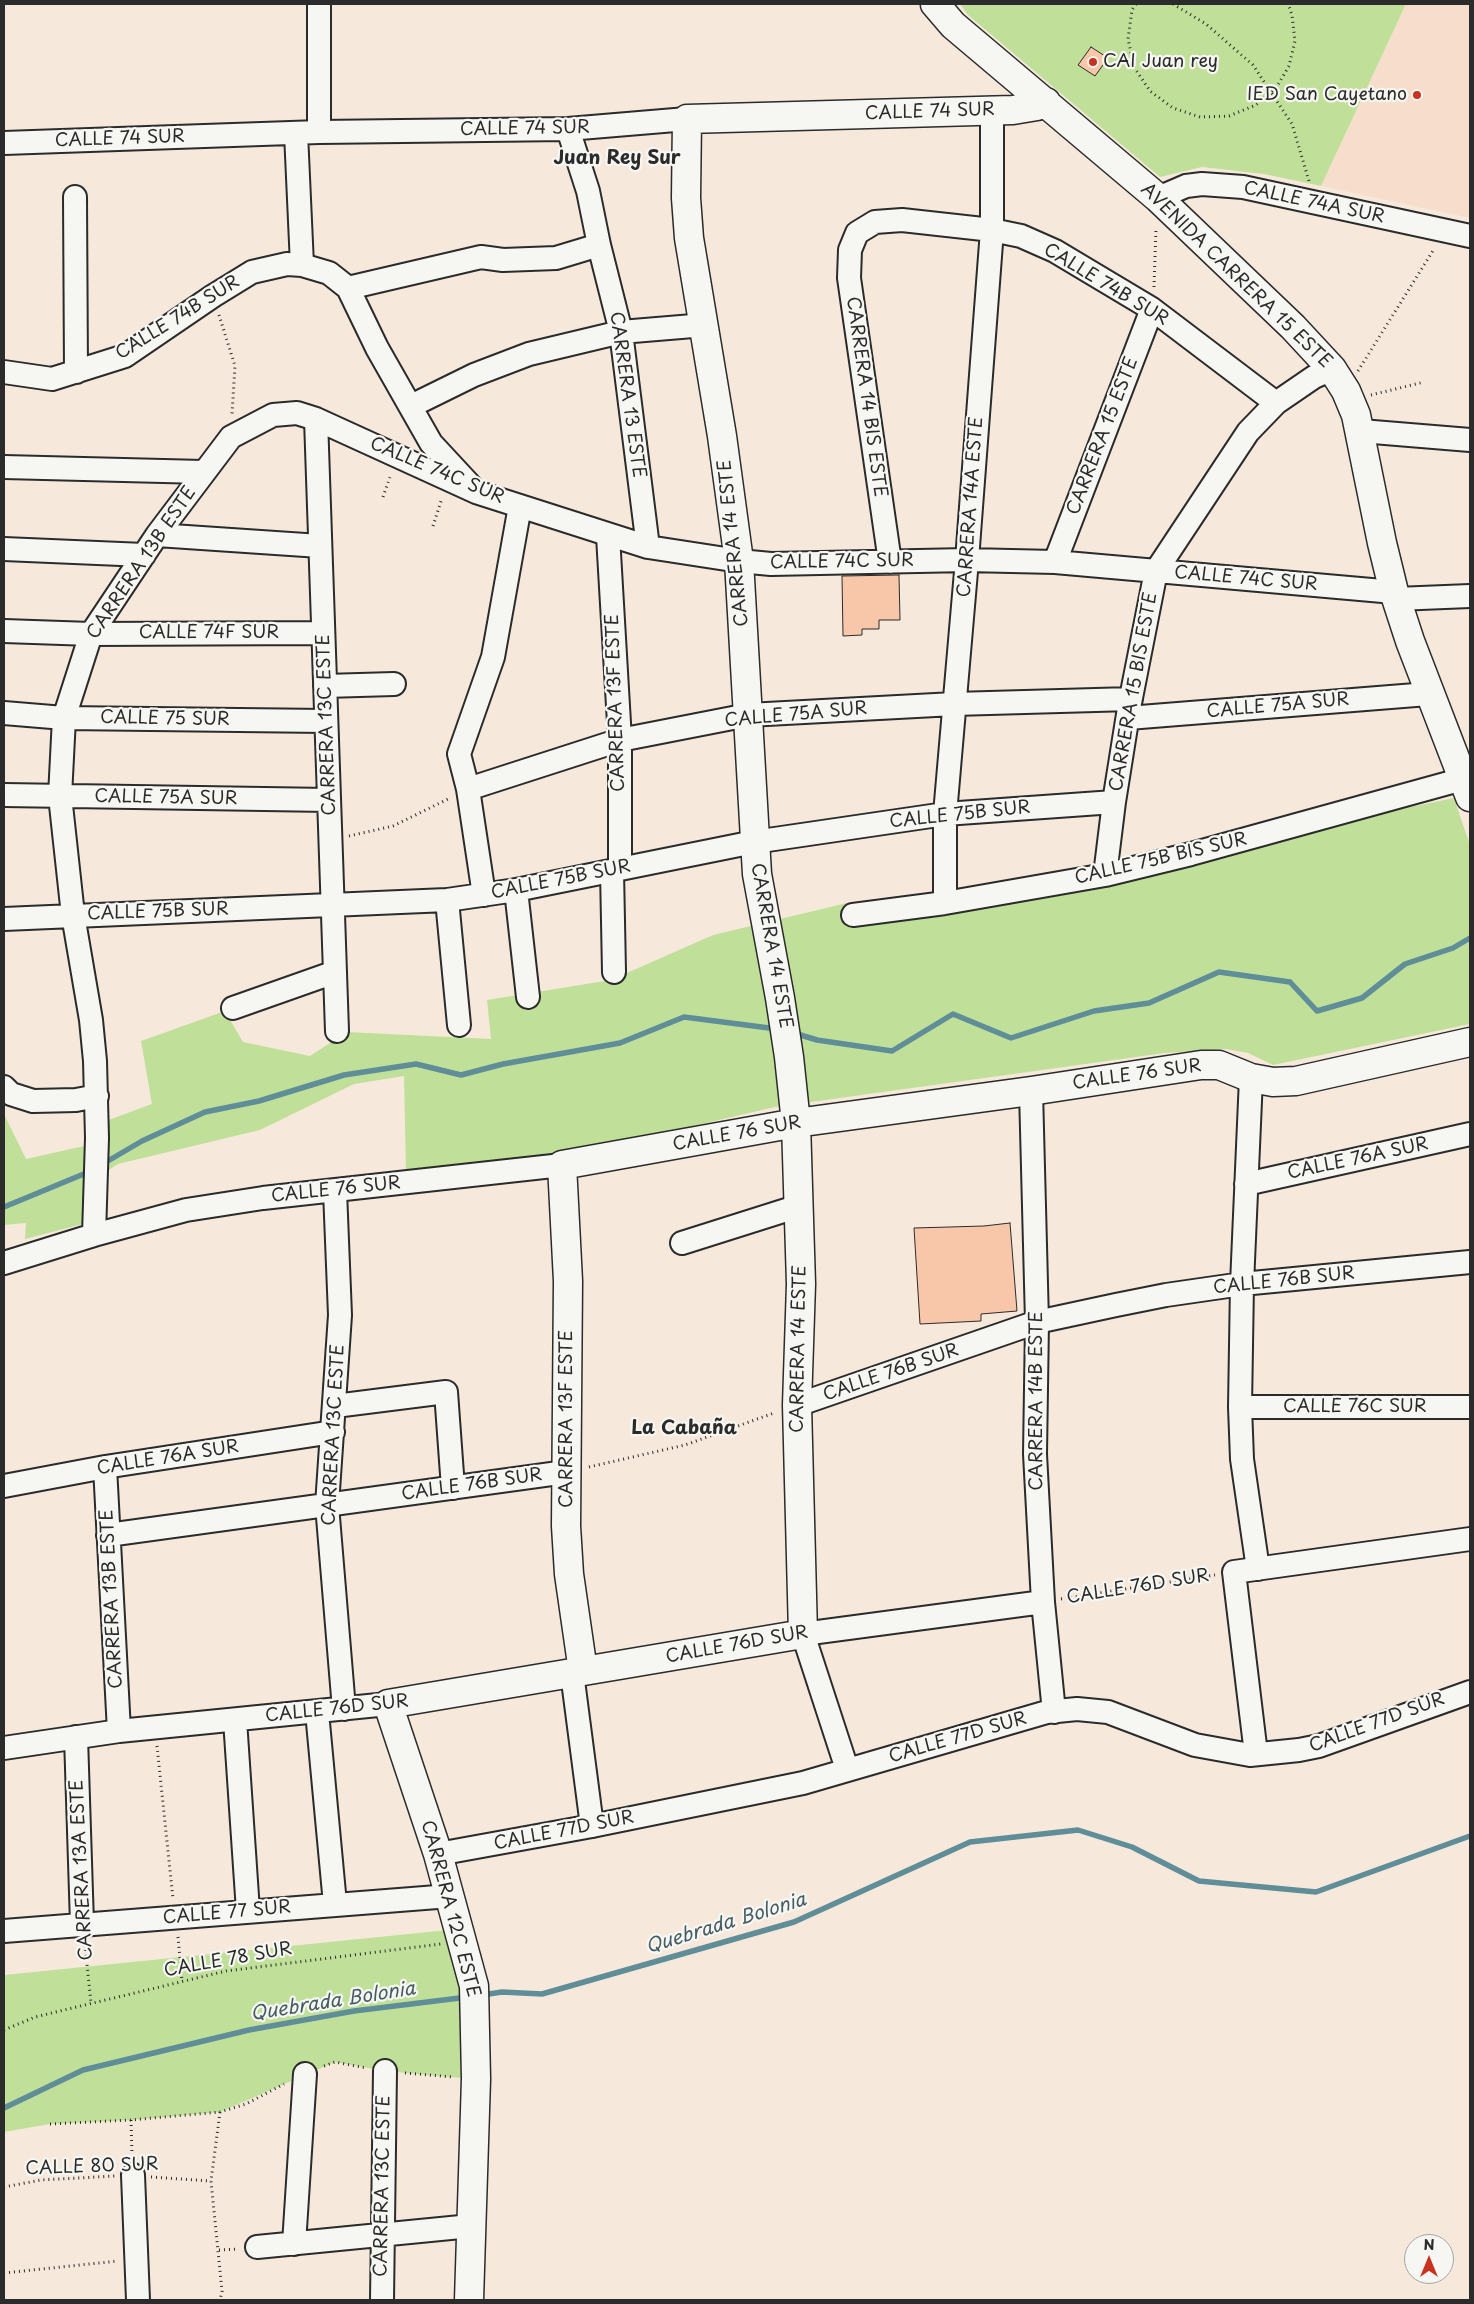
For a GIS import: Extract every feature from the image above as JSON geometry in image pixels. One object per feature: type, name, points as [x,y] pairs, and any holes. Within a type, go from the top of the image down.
[{"type":"street","points":[[318,4],[319,132]]},
{"type":"street","name":"AVENIDA CARRERA 15 ESTE","points":[[935,4],[953,25],[1158,198],[1293,328],[1343,387],[1361,431],[1382,543],[1395,596],[1428,694],[1467,788]]},
{"type":"street","name":"CALLE 74 SUR","points":[[4,143],[319,132],[568,129],[686,119],[1024,109],[1046,102]]},
{"type":"street","name":"CARRERA 14A ESTE","points":[[946,902],[944,814],[967,560],[992,230],[992,110]]},
{"type":"street","name":"CARRERA 14 ESTE","points":[[686,119],[686,198],[689,238],[705,325],[738,562],[754,842],[761,903],[780,998],[789,1056],[796,1123],[801,1284],[797,1405],[803,1634],[847,1769]]},
{"type":"street","name":"CARRERA 13 ESTE","points":[[568,129],[588,191],[598,245],[622,332],[648,547]]},
{"type":"street","points":[[296,133],[302,265]]},
{"type":"street","name":"CALLE 74A SUR","points":[[1158,198],[1186,186],[1202,184],[1243,187],[1470,236]]},
{"type":"street","points":[[75,197],[76,372]]},
{"type":"street","name":"CALLE 74B SUR","points":[[857,233],[874,222],[902,220],[992,230],[1021,236],[1054,251],[1152,309],[1276,403]]},
{"type":"street","name":"CARRERA 14 BIS ESTE","points":[[857,233],[850,250],[849,278],[890,562]]},
{"type":"street","points":[[348,288],[482,257],[503,260],[556,258],[598,245]]},
{"type":"street","name":"CALLE 74B SUR","points":[[4,372],[52,379],[125,356],[252,272],[287,264],[302,265],[329,273],[348,288],[377,348],[431,443],[476,492]]},
{"type":"street","name":"CARRERA 15 ESTE","points":[[1054,562],[1152,309]]},
{"type":"street","points":[[410,406],[474,375],[529,354],[622,332],[705,325]]},
{"type":"street","name":"CARRERA 15 BIS ESTE","points":[[1105,875],[1114,802],[1156,571],[1223,467],[1248,432],[1276,403],[1314,376],[1343,387]]},
{"type":"street","name":"CALLE 74C SUR","points":[[230,437],[273,416],[297,413],[316,419],[476,492],[608,536],[648,547],[738,562],[771,564],[967,560],[1054,562],[1395,596],[1470,596]]},
{"type":"street","name":"CARRERA 13C ESTE","points":[[316,419],[337,1031]]},
{"type":"street","points":[[1361,431],[1470,440]]},
{"type":"street","name":"CARRERA 13B ESTE","points":[[94,1235],[97,1096],[91,1020],[73,916],[60,796],[64,718],[90,634],[157,535],[230,437]]},
{"type":"street","points":[[4,466],[203,472]]},
{"type":"street","points":[[484,895],[468,789],[458,754],[493,657],[520,506]]},
{"type":"street","points":[[157,535],[320,546]]},
{"type":"street","name":"CARRERA 13F ESTE","points":[[608,536],[620,740],[614,972]]},
{"type":"street","points":[[4,549],[144,555]]},
{"type":"street","name":"CALLE 74F SUR","points":[[4,631],[90,634],[324,633]]},
{"type":"street","points":[[325,686],[394,684]]},
{"type":"street","name":"CALLE 75A SUR","points":[[468,789],[620,740],[748,714],[954,704],[1130,708],[1428,694]]},
{"type":"street","name":"CALLE 75 SUR","points":[[4,713],[64,718],[326,721]]},
{"type":"street","name":"CALLE 75B BIS SUR","points":[[853,916],[1105,875],[1467,788]]},
{"type":"street","name":"CALLE 75A SUR","points":[[4,794],[329,800]]},
{"type":"street","name":"CALLE 75B SUR","points":[[4,918],[447,900],[516,890],[754,842],[944,814],[1114,802]]},
{"type":"street","points":[[516,890],[528,997]]},
{"type":"street","points":[[447,900],[458,1025]]},
{"type":"street","points":[[233,1008],[335,972]]},
{"type":"street","name":"CALLE 76 SUR","points":[[4,1263],[94,1235],[186,1210],[263,1198],[562,1165],[796,1123],[1031,1091],[1201,1065],[1219,1065],[1251,1078],[1273,1082],[1296,1081],[1470,1042]]},
{"type":"street","points":[[1251,1078],[1242,1284],[1240,1407],[1242,1459],[1258,1569]]},
{"type":"street","points":[[7,1090],[33,1101],[76,1100],[97,1096]]},
{"type":"street","name":"CARRERA 14B ESTE","points":[[1031,1091],[1038,1322],[1035,1454],[1043,1602],[1054,1712]]},
{"type":"street","name":"CALLE 76A SUR","points":[[1246,1184],[1470,1134]]},
{"type":"street","name":"CARRERA 13F ESTE","points":[[562,1165],[568,1281],[566,1472],[569,1574],[578,1672]]},
{"type":"street","name":"CARRERA 13C ESTE","points":[[335,1190],[340,1315],[327,1505],[344,1709]]},
{"type":"street","points":[[682,1243],[799,1206]]},
{"type":"street","name":"CALLE 76B SUR","points":[[797,1405],[1038,1322],[1166,1294],[1242,1284],[1470,1262]]},
{"type":"street","points":[[335,1406],[446,1392],[453,1488]]},
{"type":"street","name":"CALLE 76C SUR","points":[[1240,1407],[1470,1407]]},
{"type":"street","name":"CALLE 76A SUR","points":[[4,1486],[105,1467],[333,1432]]},
{"type":"street","name":"CARRERA 13B ESTE","points":[[105,1467],[119,1731]]},
{"type":"street","name":"CALLE 76B SUR","points":[[108,1535],[566,1472]]},
{"type":"street","name":"CALLE 76D SUR","points":[[1234,1572],[1470,1539]]},
{"type":"street","points":[[1234,1572],[1256,1754]]},
{"type":"street","name":"CALLE 76D SUR","points":[[4,1748],[119,1731],[388,1704],[803,1634],[1043,1602]]},
{"type":"street","points":[[578,1672],[592,1826]]},
{"type":"street","name":"CALLE 77D SUR","points":[[438,1854],[592,1826],[803,1783],[1054,1712],[1078,1709],[1108,1712],[1195,1745],[1256,1754],[1319,1746],[1470,1692]]},
{"type":"street","name":"CARRERA 12C ESTE","points":[[388,1704],[438,1854],[462,1940],[475,1997],[476,2079],[469,2300]]},
{"type":"street","points":[[317,1712],[335,1904]]},
{"type":"street","points":[[234,1720],[248,1911]]},
{"type":"street","name":"CARRERA 13A ESTE","points":[[76,1737],[82,1924]]},
{"type":"street","name":"CALLE 77 SUR","points":[[4,1930],[450,1896]]},
{"type":"street","name":"CARRERA 13C ESTE","points":[[382,2300],[385,2071]]},
{"type":"street","points":[[294,2244],[305,2074]]},
{"type":"street","points":[[133,2176],[138,2300]]},
{"type":"street","points":[[257,2247],[471,2226]]},
{"type":"path","points":[[1136,4],[1132,10],[1128,39],[1134,67],[1150,91],[1173,108],[1200,117],[1229,116],[1256,105],[1276,88],[1289,66],[1295,41],[1292,15],[1288,4]]},
{"type":"path","points":[[1173,4],[1206,24],[1253,65],[1292,124],[1316,202]]},
{"type":"path","points":[[1152,309],[1158,198]]},
{"type":"path","points":[[1343,387],[1446,230]]},
{"type":"path","points":[[213,296],[235,366],[230,437]]},
{"type":"path","points":[[1343,387],[1424,382]]},
{"type":"path","points":[[433,526],[448,479]]},
{"type":"path","points":[[331,840],[392,826],[468,789]]},
{"type":"path","name":"CALLE 76B SUR","points":[[566,1472],[685,1445],[797,1405]]},
{"type":"path","name":"CALLE 76D SUR","points":[[1043,1602],[1234,1572]]},
{"type":"path","points":[[156,1728],[182,1981]]},
{"type":"path","name":"CARRERA 13A ESTE","points":[[82,1924],[91,2003]]},
{"type":"path","name":"CALLE 78 SUR","points":[[4,2030],[35,2017],[226,1971],[423,1947],[462,1940]]},
{"type":"path","points":[[50,2124],[131,2120],[220,2112],[246,2104],[305,2074],[335,2062],[385,2071],[476,2079]]},
{"type":"path","points":[[220,2112],[211,2181],[222,2291],[220,2300]]},
{"type":"path","points":[[131,2120],[133,2176]]},
{"type":"path","name":"CALLE 80 SUR","points":[[4,2186],[41,2180],[133,2176],[211,2181]]},
{"type":"path","points":[[4,2272],[136,2260]]},
{"type":"shaded area","name":"IED San Cayetano","points":[[1406,4],[1470,4],[1470,218],[1321,186]]},
{"type":"green space","points":[[960,4],[1406,4],[1321,186],[1264,174],[1202,167],[1160,177],[968,15]]},
{"type":"green space","points":[[1454,798],[1470,845],[1470,1024],[1273,1065],[1248,1053],[1226,1049],[1165,1053],[775,1107],[577,1153],[406,1172],[404,1076],[354,1084],[260,1130],[118,1164],[83,1187],[83,1224],[25,1239],[26,1223],[4,1225],[4,1114],[26,1159],[84,1146],[84,1129],[152,1104],[141,1041],[225,1011],[243,1042],[310,1056],[347,1032],[491,1039],[487,1000],[611,980],[713,935],[847,903],[849,923]]},
{"type":"green space","points":[[448,1930],[468,2013],[462,2078],[385,2071],[335,2062],[220,2112],[131,2120],[50,2124],[4,2132],[4,1975]]},
{"type":"building","name":"CAI Juan rey","points":[[1091,47],[1108,58],[1095,76],[1078,65]]},
{"type":"building","points":[[899,575],[900,620],[879,620],[879,629],[862,629],[862,635],[843,636],[842,576]]},
{"type":"building","points":[[1010,1223],[1017,1311],[981,1314],[981,1321],[920,1324],[914,1228],[984,1226]]},
{"type":"waterway","points":[[794,1033],[817,1040],[892,1051],[953,1014],[1011,1038],[1094,1011],[1149,1003],[1219,972],[1290,982],[1317,1011],[1362,998],[1405,964],[1453,948],[1470,938]]},
{"type":"waterway","points":[[101,1165],[142,1141],[205,1112],[259,1101],[344,1075],[416,1064],[461,1075],[503,1064],[620,1043],[684,1017],[777,1029]]},
{"type":"waterway","points":[[4,1207],[91,1171]]},
{"type":"waterway","name":"Quebrada Bolonia","points":[[482,1995],[502,1992],[542,1994],[794,1922],[970,1842],[1078,1830],[1132,1847],[1199,1881],[1316,1892],[1470,1836]]},
{"type":"waterway","name":"Quebrada Bolonia","points":[[4,2108],[83,2070],[249,2030],[354,2011],[468,1997]]},
{"type":"place","name":"CAI Juan rey","points":[[1093,62]]},
{"type":"place","name":"IED San Cayetano","points":[[1417,95]]},
{"type":"district","name":"Juan Rey Sur","points":[[617,159]]},
{"type":"district","name":"La Cabaña","points":[[684,1429]]}]
